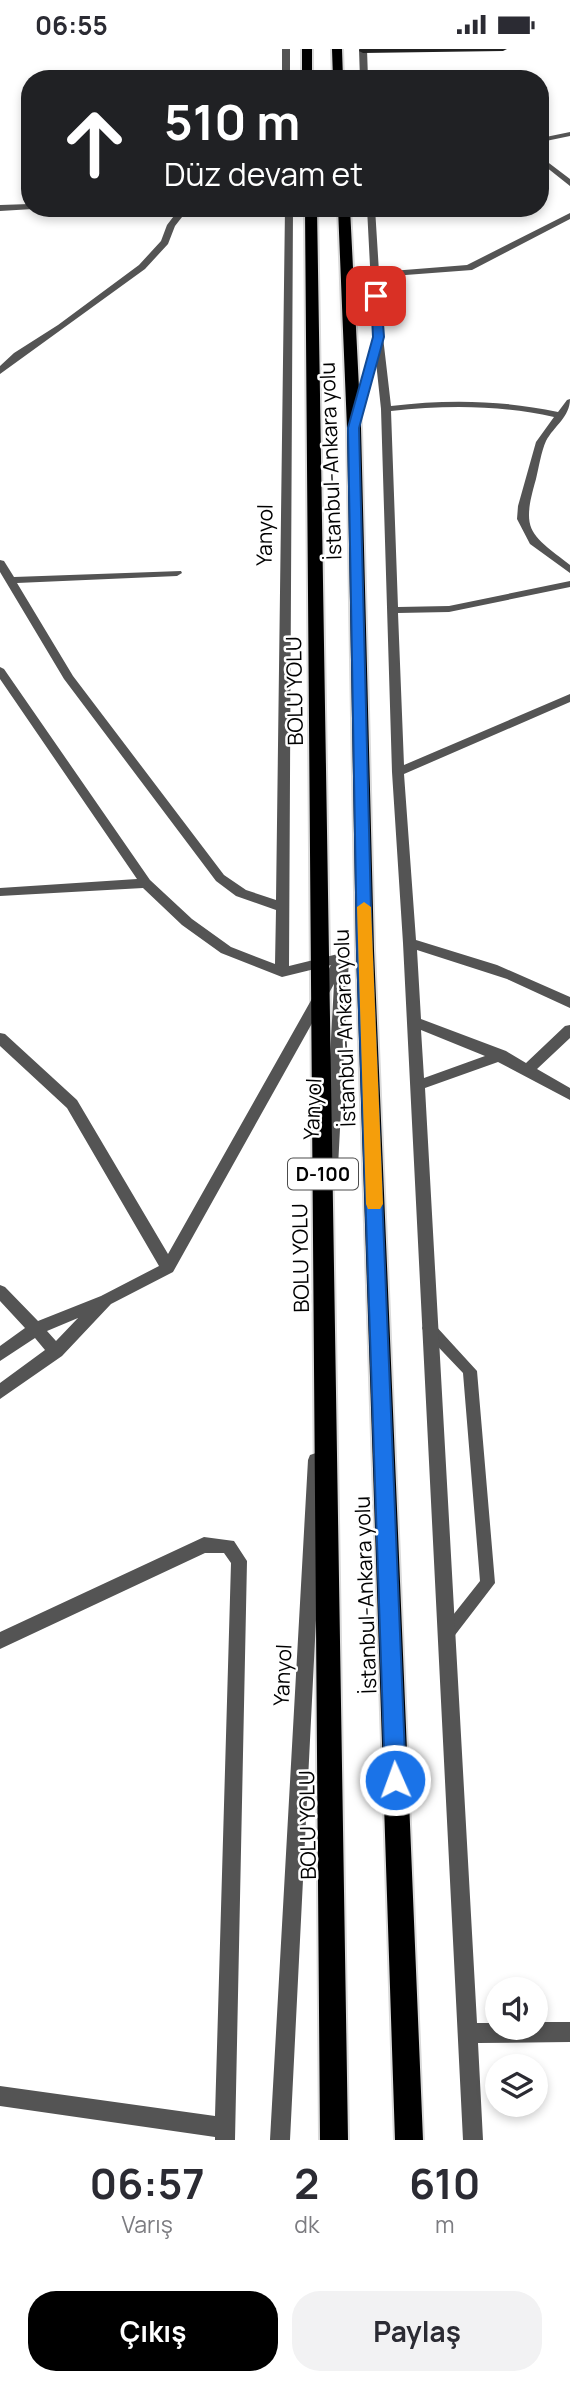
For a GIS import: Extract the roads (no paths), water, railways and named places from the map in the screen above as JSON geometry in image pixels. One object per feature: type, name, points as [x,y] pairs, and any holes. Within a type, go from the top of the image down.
[{"type":"highway","points":[[306,49],[307,70]]},
{"type":"highway","points":[[338,70],[339,49]]},
{"type":"highway","name":"BOLU YOLU","points":[[311,217],[334,2140]]},
{"type":"highway","name":"İstanbul-Ankara yolu","points":[[344,217],[354,428],[365,950],[409,2140]]},
{"type":"main road","points":[[363,50],[503,49]]},
{"type":"street","points":[[286,49],[286,70]]},
{"type":"street","points":[[363,50],[364,70]]},
{"type":"street","points":[[549,138],[570,134]]},
{"type":"street","points":[[549,166],[570,183]]},
{"type":"street","points":[[0,208],[21,207]]},
{"type":"street","points":[[375,275],[469,268],[570,216]]},
{"type":"street","points":[[0,371],[17,355],[61,327],[142,268],[164,242],[178,217]]},
{"type":"street","name":"Yanyol","points":[[282,972],[289,217]]},
{"type":"street","points":[[371,217],[378,337],[386,409],[398,772],[410,943],[473,2140]]},
{"type":"street","points":[[289,239],[312,239]]},
{"type":"street","points":[[354,428],[378,337]]},
{"type":"street","points":[[386,409],[474,402],[513,405],[558,415]]},
{"type":"street","points":[[570,402],[558,415],[538,449],[522,519],[534,542],[570,570]]},
{"type":"street","points":[[0,563],[68,677],[220,878],[242,893],[282,907]]},
{"type":"street","points":[[10,580],[177,573]]},
{"type":"street","points":[[394,610],[449,609],[570,584]]},
{"type":"street","points":[[0,671],[5,686],[146,883],[187,922],[226,950],[282,972],[342,958]]},
{"type":"street","points":[[398,772],[570,698]]},
{"type":"street","points":[[0,893],[146,883]]},
{"type":"street","points":[[410,943],[482,964],[542,988],[570,1003]]},
{"type":"street","points":[[0,1354],[36,1329],[106,1300],[168,1268],[342,958]]},
{"type":"street","name":"Yanyol","points":[[280,2140],[342,958]]},
{"type":"street","points":[[413,1021],[501,1055],[570,1095]]},
{"type":"street","points":[[528,1069],[570,1030]]},
{"type":"street","points":[[0,1038],[72,1104],[168,1268]]},
{"type":"street","points":[[416,1086],[501,1055]]},
{"type":"street","points":[[0,1291],[56,1351]]},
{"type":"street","points":[[0,1391],[56,1351],[106,1300]]},
{"type":"street","points":[[0,1641],[204,1545],[228,1546],[239,1561],[225,2134],[0,2096]]},
{"type":"street","points":[[467,2033],[570,2032]]},
{"type":"lane","points":[[429,1328],[470,1371],[488,1583],[447,1634]]}]
